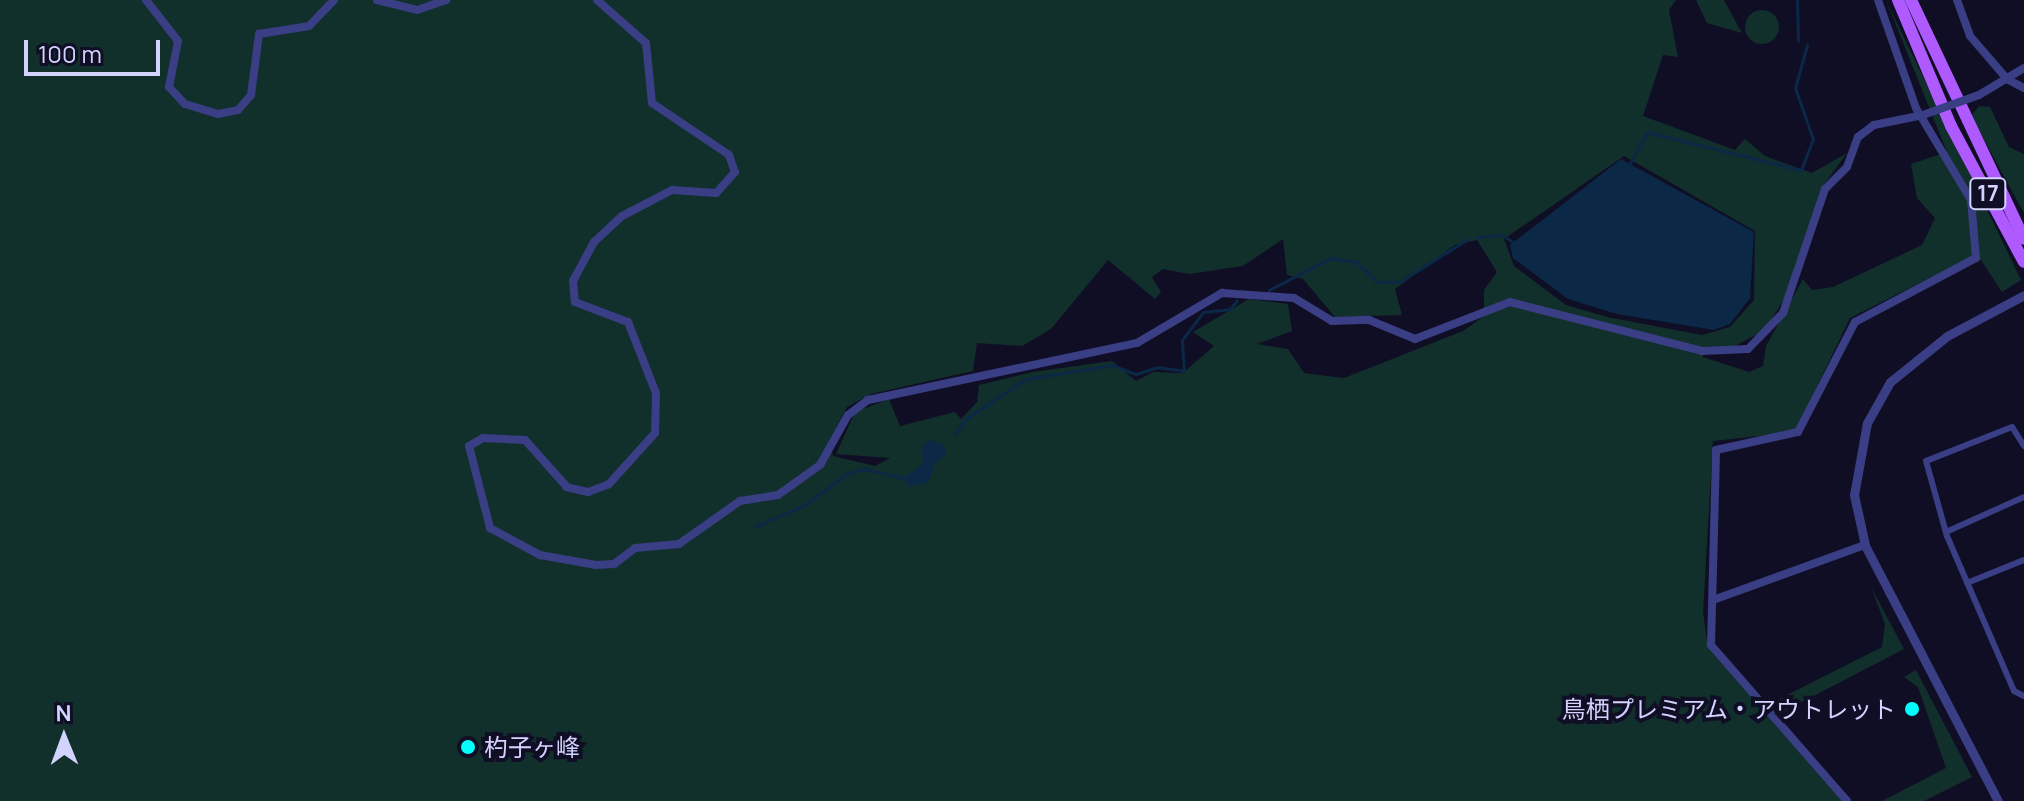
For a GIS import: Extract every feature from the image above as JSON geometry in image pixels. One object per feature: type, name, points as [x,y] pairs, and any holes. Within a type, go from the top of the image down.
[{"type":"main road","name":"17","points":[[1896,0],[2024,262]]},
{"type":"main road","name":"17","points":[[1911,0],[2024,239]]},
{"type":"street","points":[[146,0],[178,41],[169,87],[185,104],[218,114],[238,110],[251,95],[259,34],[309,26],[334,0]]},
{"type":"street","points":[[377,0],[417,10],[446,0]]},
{"type":"street","points":[[597,0],[646,43],[652,103],[729,155],[735,172],[716,193],[672,190],[622,216],[594,242],[573,281],[575,302],[628,322],[656,393],[655,433],[609,484],[588,492],[567,487],[525,440],[483,438],[469,446],[490,528],[540,555],[596,565],[643,546],[679,544],[740,501],[778,495],[820,465],[848,415],[868,400],[1137,343],[1222,293],[1294,298],[1332,321],[1380,322],[1415,339],[1510,302],[1702,351],[1748,349],[1783,313],[1825,189],[1847,167],[1858,137],[1874,125],[1923,115],[1979,95],[2024,68]]},
{"type":"street","points":[[1847,801],[1711,645],[1719,446],[1798,432],[1855,322],[1976,258],[1971,200],[1923,115],[1878,0]]},
{"type":"street","points":[[1957,0],[1970,36],[2007,79],[2024,88]]},
{"type":"street","points":[[1998,801],[1865,545],[1854,495],[1857,456],[1890,382],[1911,360],[2024,295]]},
{"type":"street","points":[[2024,446],[2012,427],[1926,461],[1946,532],[1967,583],[2014,691],[2024,696]]},
{"type":"street","points":[[1946,532],[2024,497]]},
{"type":"street","points":[[1713,600],[1865,545]]},
{"type":"street","points":[[1967,583],[2024,560]]},
{"type":"green space","points":[[0,0],[1676,0],[1669,10],[1678,57],[1663,55],[1643,116],[1735,150],[1745,139],[1765,156],[1812,173],[1847,153],[1823,186],[1795,281],[1765,330],[1735,346],[1703,347],[1703,357],[1749,372],[1763,366],[1766,346],[1803,279],[1812,290],[1833,287],[1922,245],[1935,218],[1917,198],[1911,164],[1947,152],[1886,0],[2021,280],[2002,292],[1977,254],[1850,318],[1795,432],[1713,441],[1703,612],[1708,648],[1843,801],[0,801]],"holes":[[[1624,156],[1755,231],[1754,300],[1730,327],[1702,335],[1607,317],[1566,305],[1514,266],[1504,239]],[[1283,239],[1287,275],[1303,279],[1335,317],[1402,315],[1395,289],[1455,245],[1477,240],[1497,272],[1484,290],[1484,316],[1463,331],[1344,378],[1304,373],[1288,349],[1257,344],[1292,331],[1288,304],[1249,299],[1193,332],[1214,346],[1183,373],[1153,372],[1136,381],[1112,361],[1033,372],[979,385],[977,402],[961,419],[955,412],[900,426],[889,399],[855,412],[836,454],[890,458],[875,466],[833,456],[829,441],[847,407],[871,394],[973,371],[977,343],[1022,346],[1051,329],[1108,260],[1155,299],[1161,292],[1152,277],[1163,269],[1189,274],[1243,266]]]},
{"type":"green space","points":[[1696,0],[1724,0],[1742,33],[1707,23]]},
{"type":"green space","points":[[1762,10],[1774,15],[1779,27],[1774,39],[1762,44],[1750,39],[1745,27],[1750,15]]},
{"type":"green space","points":[[1979,106],[1990,107],[2009,147],[2024,154],[2024,213],[1971,116]]},
{"type":"green space","points":[[1871,587],[1904,649],[1781,713],[1773,702],[1882,647],[1885,624]]},
{"type":"green space","points":[[1916,670],[1972,777],[1924,801],[1882,801],[1946,768],[1918,687],[1904,677]]},
{"type":"water","points":[[1621,159],[1754,232],[1750,298],[1730,324],[1714,330],[1617,314],[1568,299],[1513,258],[1510,245]]},
{"type":"water","points":[[930,440],[944,445],[946,455],[935,463],[928,483],[908,486],[904,478],[923,464],[922,447]]},
{"type":"waterway","points":[[1797,0],[1798,41]]},
{"type":"waterway","points":[[1629,165],[1647,132],[1801,170],[1813,139],[1795,88],[1807,45]]},
{"type":"waterway","points":[[1477,237],[1502,235],[1515,243]]},
{"type":"waterway","points":[[1269,290],[1331,258],[1356,262],[1377,282],[1399,282],[1468,239]]},
{"type":"waterway","points":[[955,435],[964,420],[1026,379],[1112,365],[1136,374],[1157,367],[1184,371],[1182,340],[1203,312],[1230,309],[1237,300]]},
{"type":"waterway","points":[[756,526],[803,506],[846,474],[864,469],[904,478]]},
{"type":"place","name":"鳥栖プレミアム・アウトレット","points":[[1912,709]]},
{"type":"place","name":"杓子ヶ峰","points":[[468,747]]}]
